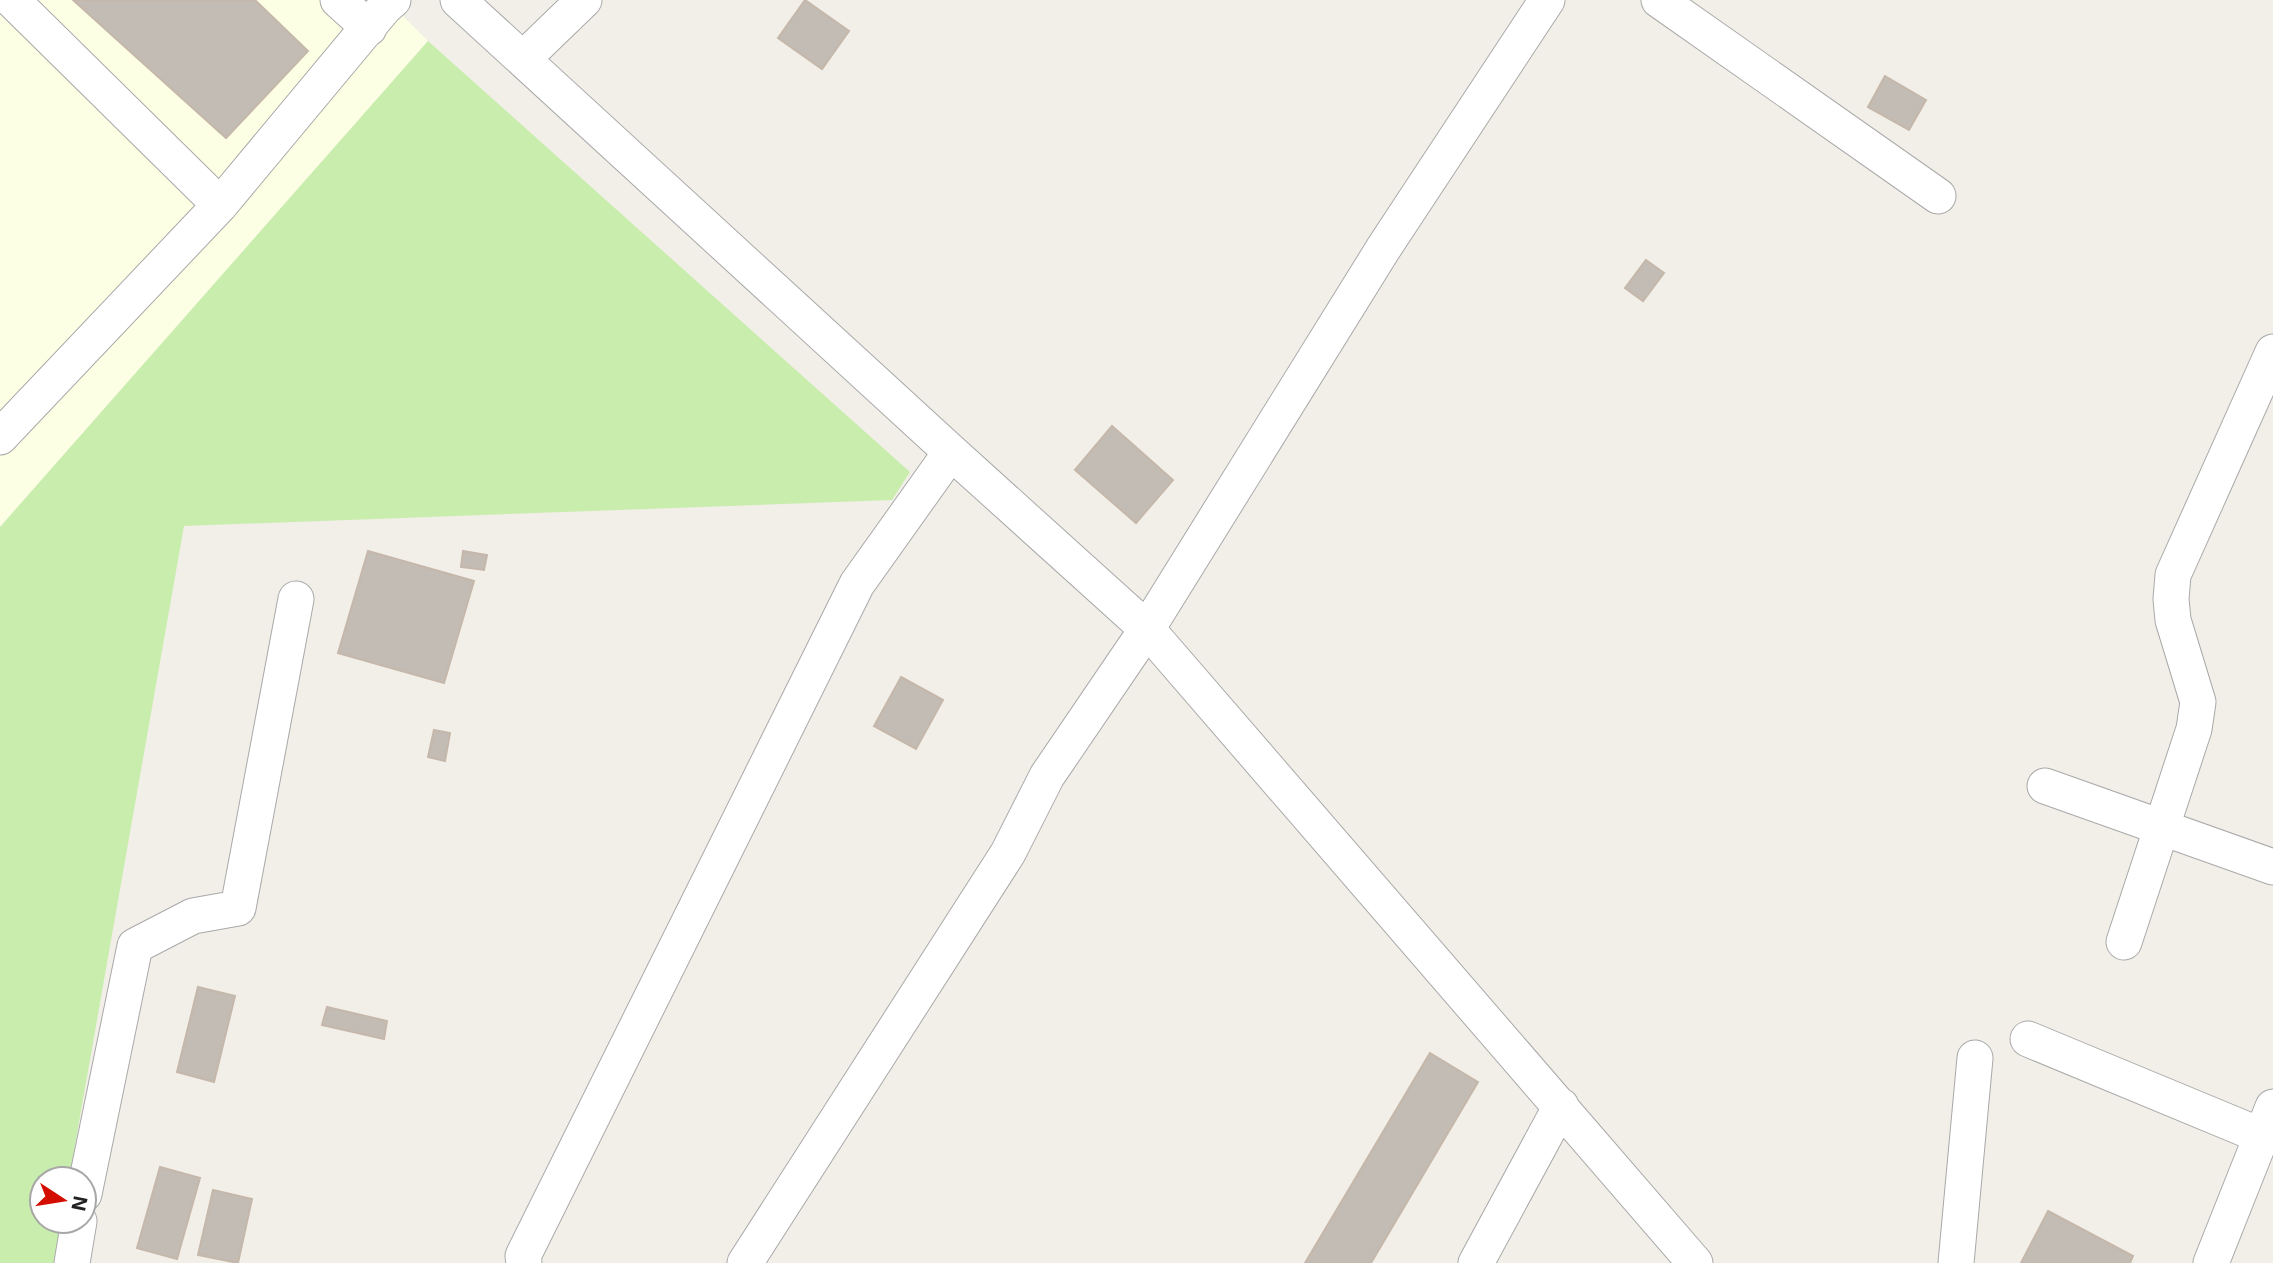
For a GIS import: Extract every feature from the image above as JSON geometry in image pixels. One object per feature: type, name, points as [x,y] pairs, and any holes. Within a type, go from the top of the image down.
[{"type":"street","points":[[12,0],[220,205]]},
{"type":"street","points":[[338,0],[369,28]]},
{"type":"street","points":[[0,437],[220,205],[393,0]]},
{"type":"street","points":[[458,0],[951,453],[1147,629],[1561,1106],[1664,1249],[1695,1263]]},
{"type":"street","points":[[523,60],[584,0]]},
{"type":"street","points":[[745,1263],[1008,853],[1047,776],[1147,629],[1383,249],[1547,0]]},
{"type":"street","points":[[1659,0],[1938,196]]},
{"type":"street","points":[[2124,942],[2194,729],[2198,702],[2173,620],[2173,575],[2273,352]]},
{"type":"street","points":[[524,1263],[523,1256],[591,1115],[676,951],[856,584],[951,453]]},
{"type":"street","points":[[90,1165],[135,946],[193,916],[238,908],[296,599]]},
{"type":"street","points":[[2045,786],[2273,867]]},
{"type":"street","points":[[2028,1039],[2267,1122],[2211,1263]]},
{"type":"street","points":[[1956,1263],[1975,1058]]},
{"type":"street","points":[[1476,1263],[1561,1106]]},
{"type":"street","points":[[72,1263],[77,1235]]},
{"type":"shaded area","points":[[0,0],[387,0],[428,41],[0,527]]},
{"type":"green space","points":[[428,41],[910,472],[892,500],[184,526],[71,1165],[28,1165],[28,1235],[60,1235],[55,1263],[0,1263],[0,527]]},
{"type":"building","points":[[73,0],[255,0],[308,51],[226,138]]},
{"type":"building","points":[[805,0],[849,31],[822,69],[778,38]]},
{"type":"building","points":[[1885,76],[1926,100],[1909,130],[1868,107]]},
{"type":"building","points":[[1646,260],[1664,273],[1643,301],[1625,288]]},
{"type":"building","points":[[1112,426],[1173,480],[1136,523],[1075,470]]},
{"type":"building","points":[[368,551],[474,581],[444,683],[338,653]]},
{"type":"building","points":[[463,551],[487,555],[484,570],[461,567]]},
{"type":"building","points":[[901,677],[943,700],[916,749],[874,726]]},
{"type":"building","points":[[434,730],[450,733],[445,761],[428,757]]},
{"type":"building","points":[[198,987],[235,996],[214,1082],[177,1072]]},
{"type":"building","points":[[327,1007],[387,1021],[384,1039],[322,1025]]},
{"type":"building","points":[[1430,1053],[1478,1082],[1371,1263],[1305,1263]]},
{"type":"building","points":[[160,1167],[200,1178],[177,1259],[137,1248]]},
{"type":"building","points":[[213,1190],[252,1199],[238,1263],[198,1255]]},
{"type":"building","points":[[2048,1211],[2133,1256],[2130,1263],[2021,1263]]}]
